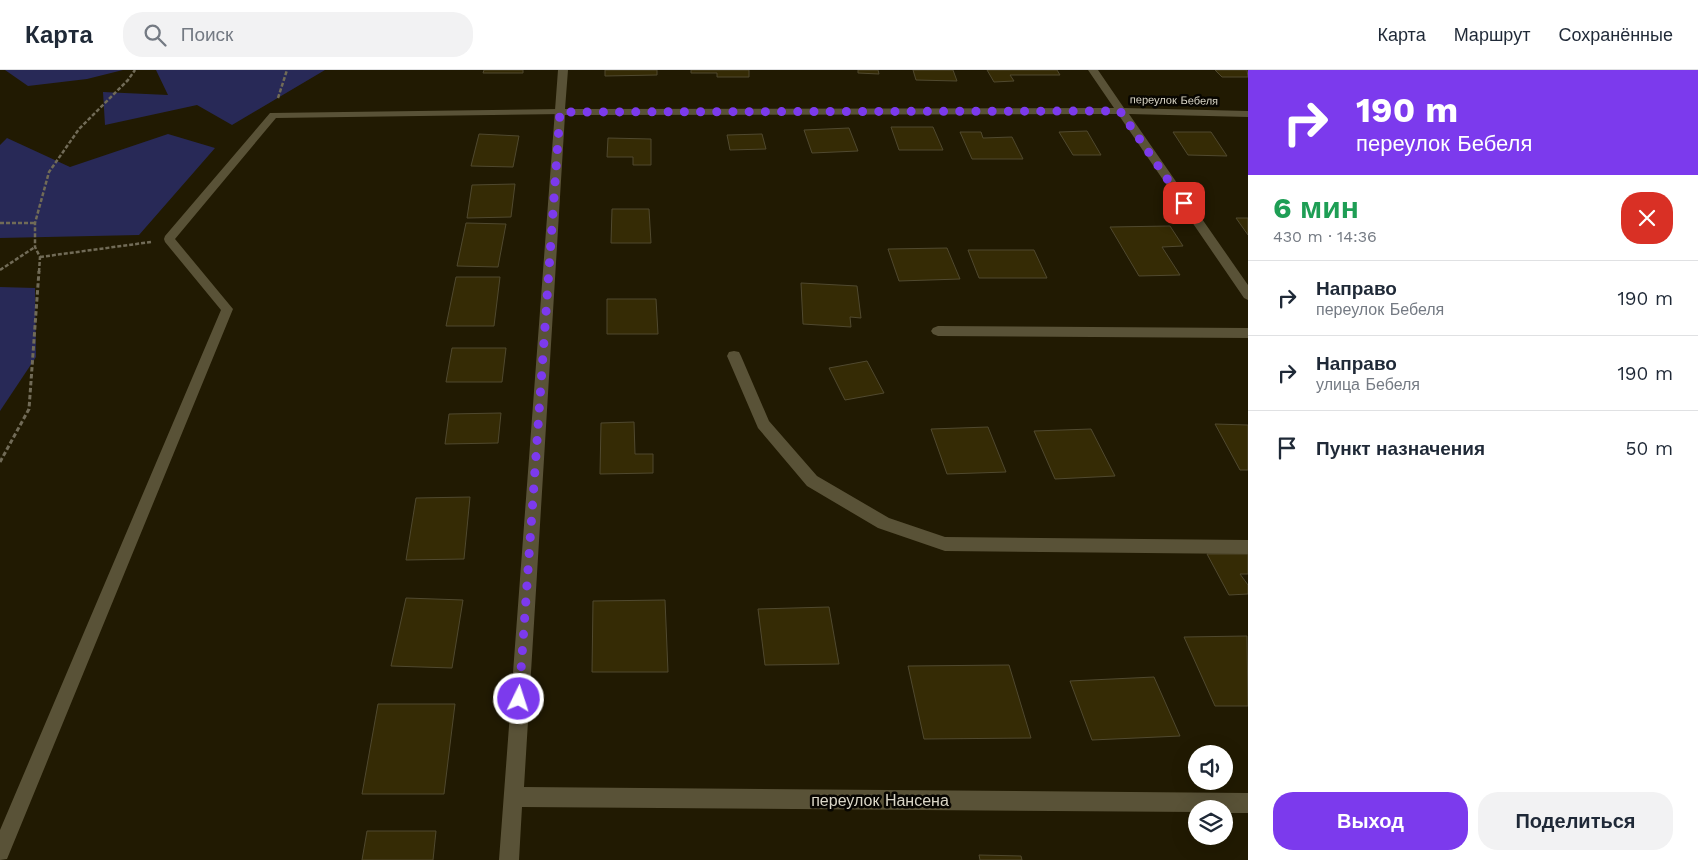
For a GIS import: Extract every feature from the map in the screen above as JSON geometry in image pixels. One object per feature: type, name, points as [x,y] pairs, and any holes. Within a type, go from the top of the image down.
[{"type":"street","points":[[509,860],[563,70]]},
{"type":"street","points":[[1093,70],[1248,295]]},
{"type":"street","name":"переулок Бебеля","points":[[560,112],[1120,111],[1248,114]]},
{"type":"street","points":[[938,330],[1248,333]]},
{"type":"street","points":[[734,356],[763,424],[812,481],[884,523],[944,544],[1248,547]]},
{"type":"street","name":"переулок Нансена","points":[[512,797],[1248,803]]},
{"type":"lane","points":[[0,852],[227,309],[169,239],[273,115],[560,112]]},
{"type":"path","points":[[0,462],[28,409],[40,257],[35,247],[35,224],[49,172],[79,129],[128,80],[135,70]]},
{"type":"path","points":[[273,115],[287,70]]},
{"type":"path","points":[[0,223],[35,224]]},
{"type":"path","points":[[40,257],[169,239]]},
{"type":"path","points":[[0,270],[35,247]]},
{"type":"shaded area","points":[[5,70],[123,70],[87,79],[28,86]]},
{"type":"shaded area","points":[[156,70],[325,70],[232,125],[197,105],[105,125],[103,92],[168,95]]},
{"type":"shaded area","points":[[168,134],[215,148],[139,235],[0,238],[0,145],[7,138],[70,167]]},
{"type":"shaded area","points":[[0,287],[35,288],[36,357],[0,411]]},
{"type":"building","points":[[484,70],[523,70],[523,73],[483,73]]},
{"type":"building","points":[[605,70],[657,70],[657,75],[605,76]]},
{"type":"building","points":[[691,70],[749,70],[749,77],[717,77],[717,73],[691,73]]},
{"type":"building","points":[[858,70],[878,70],[879,74],[858,73]]},
{"type":"building","points":[[913,70],[953,70],[957,81],[916,80]]},
{"type":"building","points":[[987,70],[1057,70],[1060,75],[1010,75],[1014,81],[994,82]]},
{"type":"building","points":[[1215,70],[1247,70],[1248,77],[1222,77]]},
{"type":"building","points":[[891,127],[933,127],[943,150],[899,150]]},
{"type":"building","points":[[849,128],[858,151],[812,153],[804,130]]},
{"type":"building","points":[[1087,131],[1101,155],[1073,155],[1059,132]]},
{"type":"building","points":[[960,132],[981,132],[983,138],[1012,137],[1023,159],[972,159]]},
{"type":"building","points":[[1173,132],[1211,132],[1227,156],[1188,155]]},
{"type":"building","points":[[479,134],[519,136],[513,167],[471,166]]},
{"type":"building","points":[[762,134],[766,149],[730,150],[727,135]]},
{"type":"building","points":[[608,138],[651,139],[651,165],[633,165],[633,157],[607,157]]},
{"type":"building","points":[[515,184],[511,217],[467,218],[472,185]]},
{"type":"building","points":[[612,209],[649,209],[651,243],[611,243]]},
{"type":"building","points":[[1236,218],[1248,218],[1248,235]]},
{"type":"building","points":[[466,223],[506,224],[498,267],[457,266]]},
{"type":"building","points":[[1170,226],[1183,246],[1162,247],[1180,275],[1139,276],[1110,227]]},
{"type":"building","points":[[947,248],[960,279],[899,281],[888,249]]},
{"type":"building","points":[[968,250],[1034,250],[1047,278],[979,278]]},
{"type":"building","points":[[456,277],[500,277],[494,326],[446,326]]},
{"type":"building","points":[[801,283],[857,286],[861,318],[850,317],[851,327],[803,324]]},
{"type":"building","points":[[607,299],[656,299],[658,334],[607,334]]},
{"type":"building","points":[[452,348],[506,348],[502,382],[446,382]]},
{"type":"building","points":[[867,361],[884,393],[845,400],[829,368]]},
{"type":"building","points":[[501,413],[498,443],[445,444],[449,414]]},
{"type":"building","points":[[634,422],[635,454],[653,454],[653,473],[600,474],[601,423]]},
{"type":"building","points":[[1215,424],[1248,425],[1248,470],[1240,470]]},
{"type":"building","points":[[988,427],[1006,472],[947,474],[931,429]]},
{"type":"building","points":[[1091,429],[1115,476],[1055,479],[1034,431]]},
{"type":"building","points":[[470,497],[464,559],[406,560],[416,498]]},
{"type":"building","points":[[1207,554],[1248,554],[1248,574],[1240,574],[1248,585],[1248,594],[1229,595]]},
{"type":"building","points":[[406,598],[463,600],[452,668],[391,666]]},
{"type":"building","points":[[665,600],[668,672],[592,672],[593,601]]},
{"type":"building","points":[[829,607],[839,664],[765,665],[758,609]]},
{"type":"building","points":[[1247,636],[1248,706],[1215,706],[1184,637]]},
{"type":"building","points":[[1009,665],[1031,738],[924,739],[908,666]]},
{"type":"building","points":[[1154,677],[1180,736],[1092,740],[1070,681]]},
{"type":"building","points":[[378,704],[455,704],[444,794],[362,794]]},
{"type":"building","points":[[367,831],[436,831],[433,860],[362,860]]},
{"type":"building","points":[[979,855],[1021,856],[1022,860],[980,860]]},
{"type":"route","points":[[519,699],[560,112],[1120,111],[1184,203]]}]
